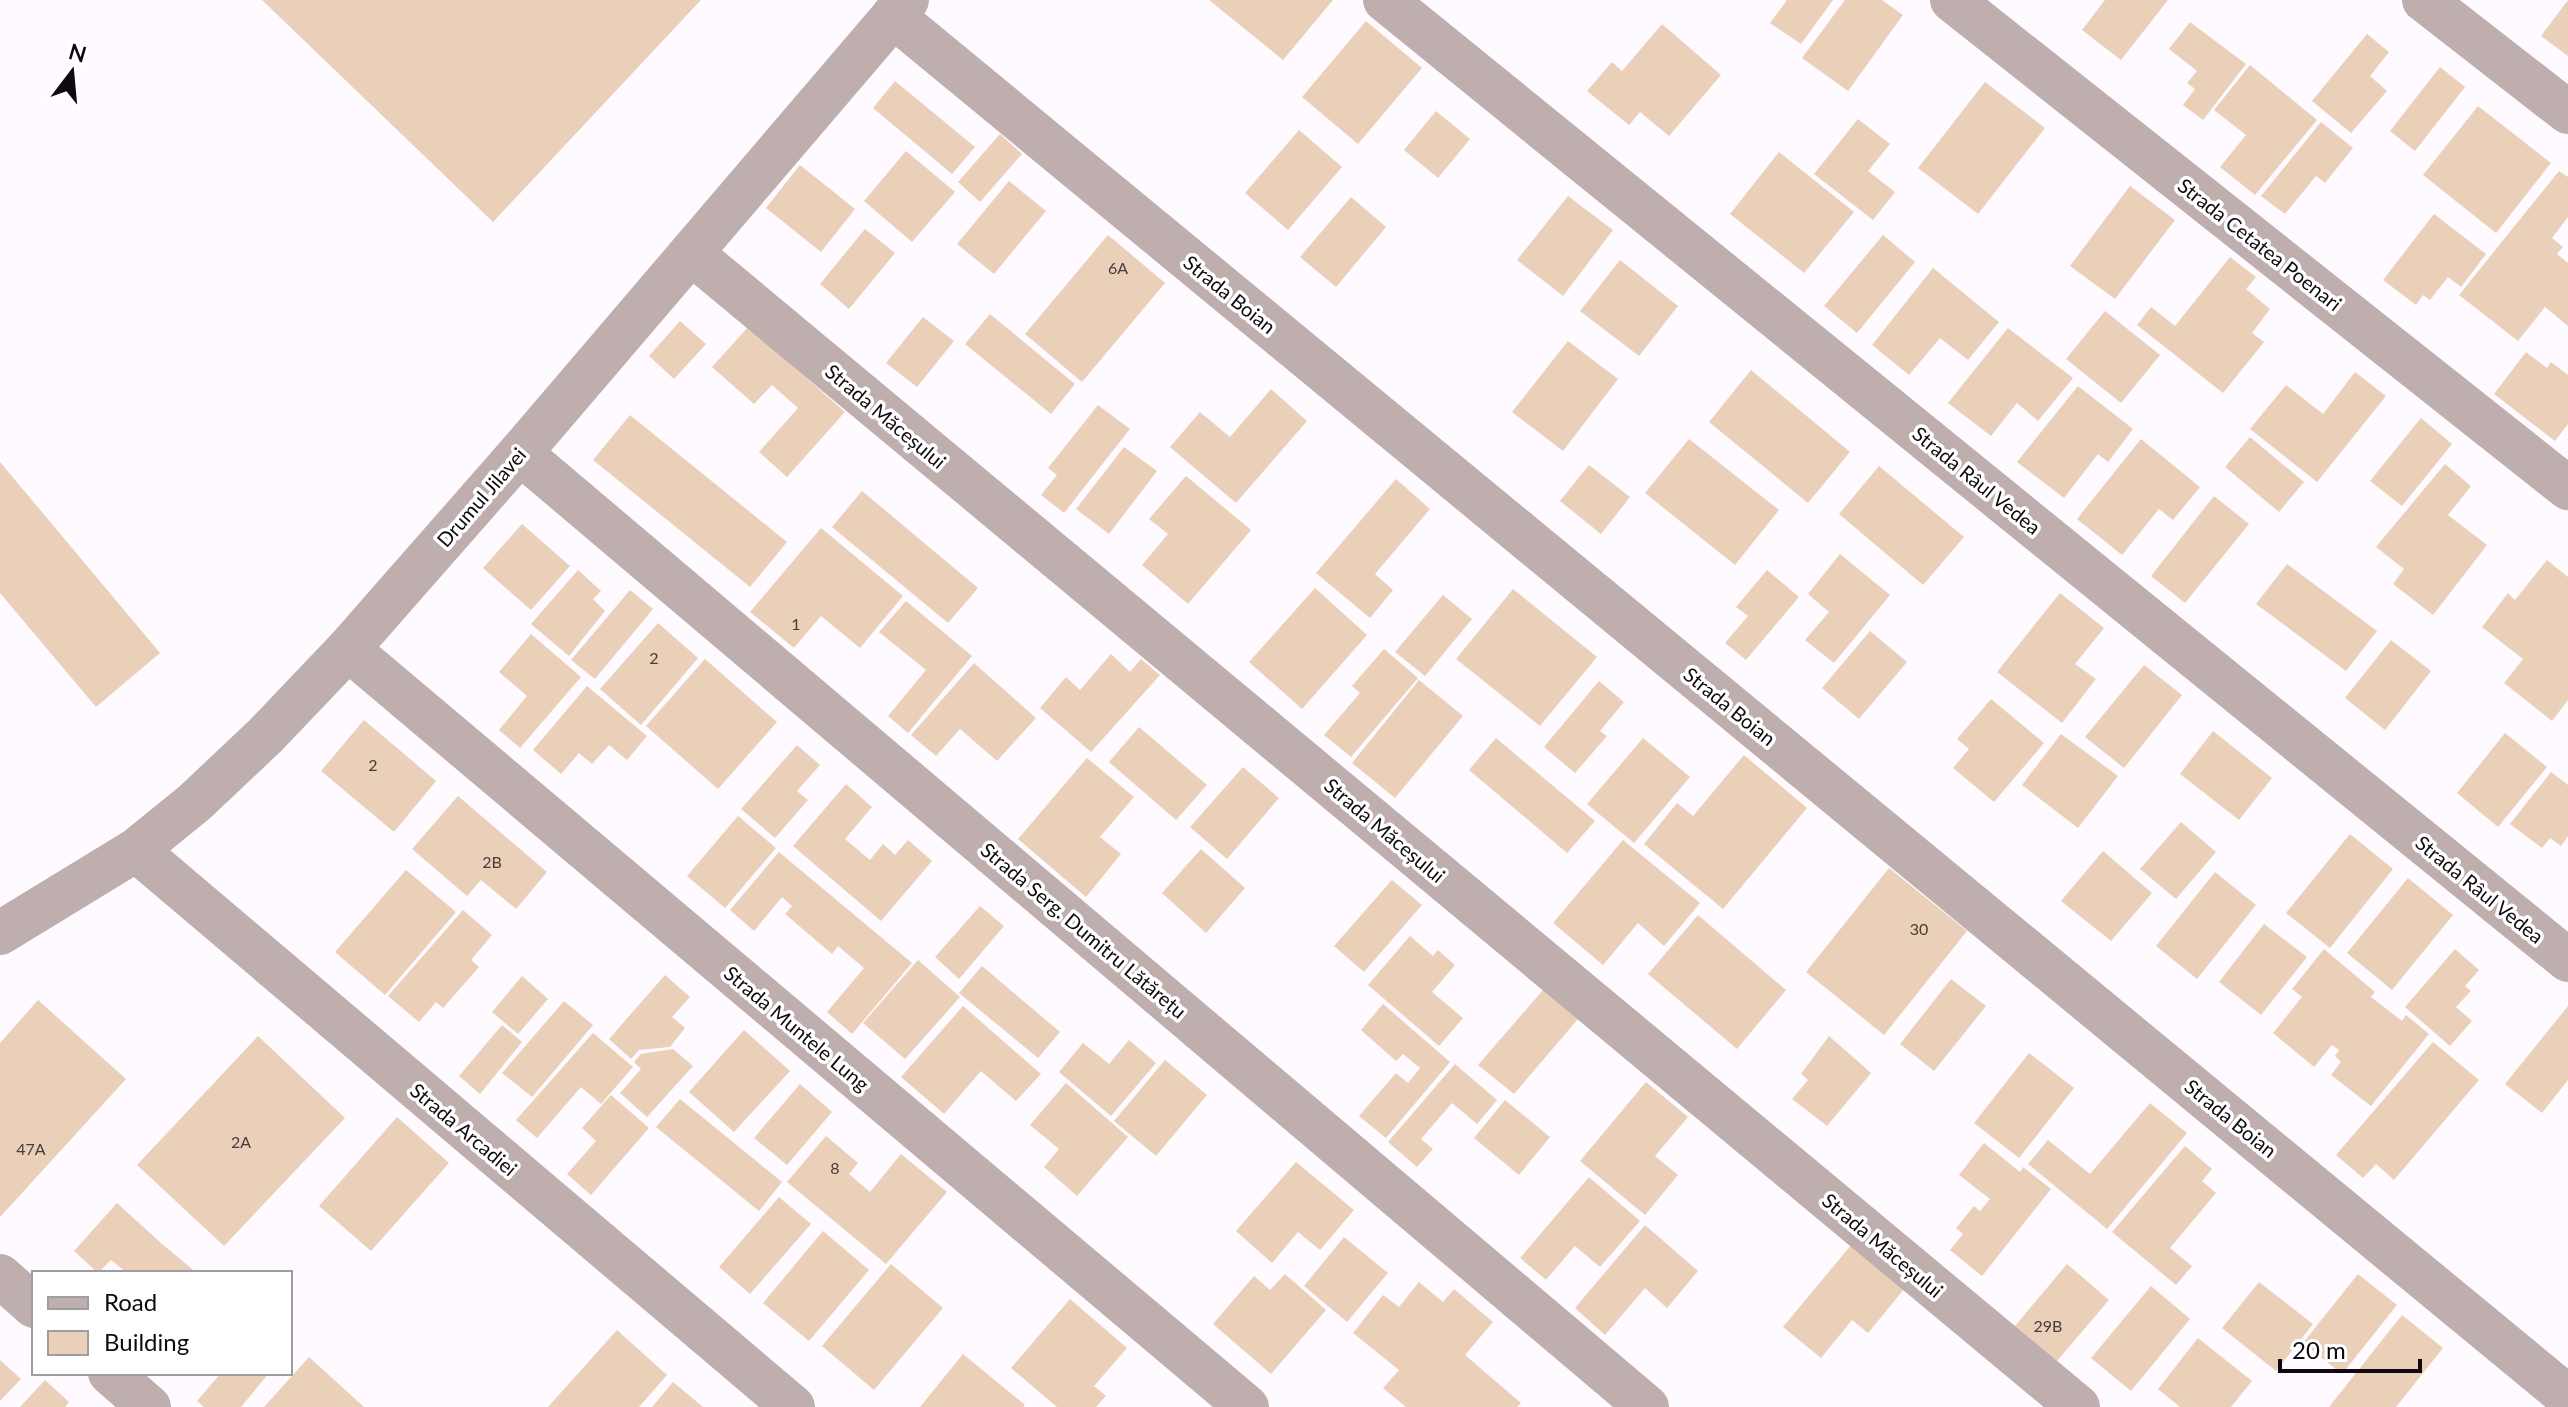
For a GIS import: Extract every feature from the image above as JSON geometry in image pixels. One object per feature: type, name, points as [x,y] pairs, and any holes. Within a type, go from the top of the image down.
[{"type":"street","name":"Strada Râul Vedea","points":[[1385,0],[2568,960]]},
{"type":"street","name":"Strada Cetatea Poenari","points":[[1952,0],[2568,488]]},
{"type":"street","points":[[2424,0],[2568,112]]},
{"type":"street","name":"Drumul Jilavei","points":[[0,933],[136,850],[194,803],[255,746],[348,649],[520,453],[900,8]]},
{"type":"street","name":"Strada Boian","points":[[900,8],[2568,1397]]},
{"type":"street","name":"Strada Măceșului","points":[[691,253],[2078,1407]]},
{"type":"street","name":"Strada Serg. Dumitru Lătărețu","points":[[520,453],[1647,1407]]},
{"type":"street","name":"Strada Muntele Lung","points":[[348,649],[1247,1407]]},
{"type":"street","name":"Strada Arcadiei","points":[[136,850],[793,1407]]},
{"type":"street","points":[[0,1276],[32,1304]]},
{"type":"street","points":[[112,1375],[149,1407]]},
{"type":"building","points":[[262,0],[701,0],[493,222]]},
{"type":"building","points":[[1209,0],[1333,0],[1283,60]]},
{"type":"building","points":[[1787,0],[1833,0],[1801,44],[1770,23]]},
{"type":"building","points":[[1845,0],[1882,0],[1903,15],[1848,91],[1802,58]]},
{"type":"building","points":[[2105,0],[2168,0],[2121,60],[2082,30]]},
{"type":"building","points":[[2568,0],[2568,56],[2541,36]]},
{"type":"building","points":[[1366,21],[1422,68],[1358,144],[1302,97]]},
{"type":"building","points":[[2190,22],[2246,64],[2203,120],[2183,105],[2195,89],[2187,83],[2197,71],[2169,49]]},
{"type":"building","points":[[1662,24],[1721,75],[1669,136],[1640,112],[1629,125],[1587,91],[1612,62],[1622,71]]},
{"type":"building","points":[[2367,34],[2389,52],[2370,76],[2387,91],[2351,133],[2312,101]]},
{"type":"building","points":[[2250,65],[2317,120],[2255,195],[2220,167],[2246,135],[2214,110]]},
{"type":"building","points":[[2440,67],[2465,87],[2415,151],[2390,131]]},
{"type":"building","points":[[895,81],[975,147],[952,174],[873,108]]},
{"type":"building","points":[[1985,82],[2045,128],[1978,214],[1918,168]]},
{"type":"building","points":[[2478,106],[2551,163],[2496,233],[2423,175]]},
{"type":"building","points":[[1436,111],[1470,139],[1438,178],[1404,150]]},
{"type":"building","points":[[1858,119],[1890,144],[1868,171],[1895,192],[1873,220],[1814,174]]},
{"type":"building","points":[[2321,122],[2353,148],[2325,183],[2316,176],[2285,214],[2261,196]]},
{"type":"building","points":[[1299,130],[1342,167],[1288,230],[1245,193]]},
{"type":"building","points":[[1000,134],[1022,154],[980,202],[958,182]]},
{"type":"building","points":[[906,151],[955,192],[912,242],[864,201]]},
{"type":"building","points":[[1779,152],[1854,212],[1804,273],[1730,214]]},
{"type":"building","points":[[800,165],[855,209],[821,252],[766,208]]},
{"type":"building","points":[[2559,171],[2568,177],[2568,217],[2552,238],[2563,247],[2557,254],[2568,263],[2568,326],[2545,307],[2518,341],[2459,295]]},
{"type":"building","points":[[1009,181],[1046,211],[994,274],[957,244]]},
{"type":"building","points":[[2130,186],[2175,220],[2115,299],[2070,266]]},
{"type":"building","points":[[1568,196],[1613,230],[1563,296],[1517,260]]},
{"type":"building","points":[[1351,197],[1386,227],[1336,287],[1300,257]]},
{"type":"building","points":[[2434,214],[2486,254],[2461,287],[2448,277],[2430,300],[2423,295],[2416,305],[2383,280]]},
{"type":"building","points":[[865,229],[895,253],[849,309],[820,284]]},
{"type":"building","points":[[1108,235],[1165,283],[1082,382],[1025,334]]},
{"type":"building","points":[[1883,235],[1915,262],[1857,333],[1824,306]]},
{"type":"building","points":[[2230,257],[2256,277],[2246,289],[2270,309],[2252,333],[2264,342],[2223,393],[2137,325],[2151,307],[2175,326]]},
{"type":"building","points":[[1620,260],[1678,306],[1639,356],[1580,311]]},
{"type":"building","points":[[1933,268],[1999,322],[1968,360],[1940,338],[1909,375],[1872,345]]},
{"type":"building","points":[[2105,311],[2160,355],[2121,403],[2066,359]]},
{"type":"building","points":[[990,314],[1075,384],[1051,414],[965,344]]},
{"type":"building","points":[[923,317],[954,341],[917,387],[886,363]]},
{"type":"building","points":[[680,321],[706,344],[674,379],[649,356]]},
{"type":"building","points":[[748,327],[845,412],[787,477],[759,452],[798,408],[772,385],[754,404],[712,367]]},
{"type":"building","points":[[2008,328],[2073,378],[2038,421],[2017,403],[1991,436],[1948,403]]},
{"type":"building","points":[[1568,341],[1618,379],[1563,451],[1512,412]]},
{"type":"building","points":[[2526,352],[2547,368],[2551,362],[2568,375],[2568,424],[2555,441],[2494,394]]},
{"type":"building","points":[[1751,370],[1850,452],[1808,503],[1709,422]]},
{"type":"building","points":[[2355,372],[2386,396],[2317,482],[2250,429],[2286,385],[2323,414]]},
{"type":"building","points":[[2078,386],[2133,429],[2108,462],[2098,454],[2064,498],[2017,462]]},
{"type":"building","points":[[1271,389],[1307,421],[1236,503],[1170,447],[1200,412],[1230,437]]},
{"type":"building","points":[[1098,405],[1130,429],[1064,513],[1041,495],[1057,475],[1048,468]]},
{"type":"building","points":[[630,415],[787,542],[750,587],[593,460]]},
{"type":"building","points":[[2421,418],[2452,444],[2402,506],[2370,481]]},
{"type":"building","points":[[2250,437],[2304,482],[2279,512],[2225,467]]},
{"type":"building","points":[[1689,439],[1779,510],[1735,565],[1645,493]]},
{"type":"building","points":[[2141,439],[2200,487],[2173,520],[2159,509],[2122,555],[2077,519]]},
{"type":"building","points":[[1124,447],[1157,471],[1109,534],[1076,509]]},
{"type":"building","points":[[0,462],[160,653],[96,707],[0,593]]},
{"type":"building","points":[[2445,464],[2471,486],[2448,515],[2487,545],[2433,615],[2393,584],[2404,569],[2376,547]]},
{"type":"building","points":[[1589,465],[1630,497],[1601,534],[1560,501]]},
{"type":"building","points":[[1879,466],[1964,537],[1923,585],[1839,514]]},
{"type":"building","points":[[1186,476],[1251,530],[1188,604],[1142,565],[1168,534],[1149,519]]},
{"type":"building","points":[[1396,479],[1430,509],[1375,574],[1393,590],[1370,618],[1316,573]]},
{"type":"building","points":[[862,491],[978,588],[948,623],[832,527]]},
{"type":"building","points":[[2214,496],[2249,524],[2185,603],[2151,576]]},
{"type":"building","points":[[522,524],[570,566],[531,610],[483,568]]},
{"type":"building","points":[[821,528],[903,596],[860,648],[821,616],[794,648],[750,612]]},
{"type":"building","points":[[1840,554],[1890,595],[1834,663],[1805,640],[1829,612],[1808,594]]},
{"type":"building","points":[[2547,560],[2568,577],[2568,700],[2552,721],[2504,683],[2523,659],[2482,627],[2508,593],[2515,600]]},
{"type":"building","points":[[2287,564],[2377,631],[2346,671],[2256,604]]},
{"type":"building","points":[[578,570],[601,591],[593,599],[605,611],[569,656],[531,624]]},
{"type":"building","points":[[1767,570],[1799,597],[1746,660],[1725,643],[1748,616],[1736,607]]},
{"type":"building","points":[[1315,588],[1367,635],[1302,709],[1249,662]]},
{"type":"building","points":[[1513,589],[1597,657],[1540,726],[1456,659]]},
{"type":"building","points":[[630,590],[653,609],[595,679],[571,660]]},
{"type":"building","points":[[2060,593],[2104,628],[2075,664],[2096,679],[2062,723],[1997,672]]},
{"type":"building","points":[[1443,595],[1472,619],[1425,676],[1395,652]]},
{"type":"building","points":[[906,601],[972,656],[908,733],[888,716],[926,670],[879,632]]},
{"type":"building","points":[[658,623],[698,658],[641,725],[600,689]]},
{"type":"building","points":[[1870,631],[1907,662],[1859,719],[1822,688]]},
{"type":"building","points":[[531,634],[581,677],[520,748],[499,730],[527,696],[499,672]]},
{"type":"building","points":[[2391,640],[2431,671],[2385,730],[2345,698]]},
{"type":"building","points":[[1384,649],[1418,678],[1351,757],[1324,735],[1360,693],[1352,686]]},
{"type":"building","points":[[1111,654],[1130,672],[1141,659],[1160,675],[1091,752],[1040,708],[1066,677],[1080,690]]},
{"type":"building","points":[[705,659],[777,722],[718,789],[646,726]]},
{"type":"building","points":[[974,663],[1036,718],[997,761],[960,729],[936,756],[911,735]]},
{"type":"building","points":[[2144,665],[2182,695],[2124,768],[2085,737]]},
{"type":"building","points":[[1419,680],[1463,716],[1395,798],[1352,763]]},
{"type":"building","points":[[1599,681],[1624,702],[1600,731],[1607,736],[1575,773],[1544,747]]},
{"type":"building","points":[[587,686],[647,736],[627,760],[609,745],[592,764],[579,753],[561,774],[533,750]]},
{"type":"building","points":[[1991,699],[2044,743],[1994,802],[1953,768],[1969,749],[1957,739]]},
{"type":"building","points":[[364,720],[436,781],[394,832],[321,771]]},
{"type":"building","points":[[1139,727],[1207,785],[1176,820],[1109,762]]},
{"type":"building","points":[[2213,731],[2272,778],[2239,820],[2180,774]]},
{"type":"building","points":[[2505,733],[2547,767],[2498,827],[2457,793]]},
{"type":"building","points":[[2061,734],[2118,776],[2078,828],[2022,785]]},
{"type":"building","points":[[1496,738],[1595,821],[1567,853],[1469,770]]},
{"type":"building","points":[[1643,738],[1690,777],[1634,843],[1587,804]]},
{"type":"building","points":[[797,745],[820,765],[797,791],[808,800],[775,838],[741,809]]},
{"type":"building","points":[[1744,755],[1807,808],[1723,909],[1644,844],[1677,803],[1693,816]]},
{"type":"building","points":[[1087,758],[1134,797],[1100,837],[1121,854],[1086,897],[1018,839]]},
{"type":"building","points":[[1243,767],[1279,798],[1227,859],[1190,827]]},
{"type":"building","points":[[2551,772],[2568,785],[2568,836],[2561,846],[2550,838],[2542,848],[2510,824]]},
{"type":"building","points":[[846,784],[872,807],[845,839],[870,860],[883,844],[895,855],[908,840],[932,861],[881,921],[793,846]]},
{"type":"building","points":[[458,796],[547,872],[516,909],[481,880],[467,896],[412,849]]},
{"type":"building","points":[[738,816],[776,848],[725,908],[687,876]]},
{"type":"building","points":[[2181,822],[2216,852],[2176,899],[2140,869]]},
{"type":"building","points":[[2350,834],[2393,869],[2330,948],[2286,913]]},
{"type":"building","points":[[1623,840],[1700,903],[1664,946],[1638,923],[1603,965],[1553,923]]},
{"type":"building","points":[[1201,849],[1245,888],[1206,933],[1162,893]]},
{"type":"building","points":[[2103,851],[2152,893],[2111,941],[2061,901]]},
{"type":"building","points":[[779,852],[912,963],[852,1034],[827,1012],[864,968],[838,946],[832,954],[785,914],[792,906],[782,897],[754,931],[730,910]]},
{"type":"building","points":[[1889,868],[1967,931],[1884,1035],[1806,972]]},
{"type":"building","points":[[406,870],[456,912],[385,995],[335,952]]},
{"type":"building","points":[[2215,872],[2256,905],[2197,979],[2156,946]]},
{"type":"building","points":[[2408,878],[2453,915],[2392,990],[2347,953]]},
{"type":"building","points":[[1392,880],[1422,905],[1364,972],[1334,946]]},
{"type":"building","points":[[980,906],[1004,926],[959,979],[935,957]]},
{"type":"building","points":[[463,910],[492,935],[471,960],[479,967],[443,1008],[436,1002],[419,1022],[388,996]]},
{"type":"building","points":[[1698,915],[1786,990],[1737,1049],[1648,974]]},
{"type":"building","points":[[2264,924],[2307,957],[2261,1015],[2219,982]]},
{"type":"building","points":[[1410,936],[1433,956],[1438,950],[1455,965],[1432,992],[1463,1018],[1439,1046],[1368,985]]},
{"type":"building","points":[[2324,949],[2375,992],[2371,997],[2402,1021],[2406,1015],[2429,1034],[2371,1106],[2331,1075],[2341,1062],[2335,1056],[2339,1050],[2332,1045],[2314,1067],[2273,1033],[2302,997],[2292,989]]},
{"type":"building","points":[[2455,949],[2479,970],[2465,986],[2471,991],[2456,1007],[2472,1021],[2450,1046],[2405,1007]]},
{"type":"building","points":[[918,960],[960,997],[905,1059],[863,1023]]},
{"type":"building","points":[[982,966],[1060,1032],[1038,1058],[959,993]]},
{"type":"building","points":[[665,975],[690,997],[672,1017],[685,1028],[670,1047],[639,1050],[631,1059],[609,1039]]},
{"type":"building","points":[[522,976],[548,999],[518,1034],[492,1012]]},
{"type":"building","points":[[1951,979],[1986,1006],[1934,1071],[1900,1044]]},
{"type":"building","points":[[1543,990],[1578,1019],[1514,1094],[1478,1065]]},
{"type":"building","points":[[38,1000],[126,1079],[0,1217],[0,1043]]},
{"type":"building","points":[[564,1001],[593,1025],[532,1097],[502,1073]]},
{"type":"building","points":[[1383,1004],[1450,1062],[1386,1138],[1359,1116],[1396,1073],[1408,1083],[1420,1068],[1403,1054],[1396,1061],[1361,1030]]},
{"type":"building","points":[[963,1006],[1041,1074],[1016,1101],[981,1071],[944,1114],[901,1077]]},
{"type":"building","points":[[2568,1006],[2568,1080],[2542,1113],[2505,1084]]},
{"type":"building","points":[[502,1025],[522,1042],[480,1094],[459,1076]]},
{"type":"building","points":[[744,1030],[790,1071],[734,1132],[689,1092]]},
{"type":"building","points":[[593,1033],[633,1067],[601,1104],[581,1087],[537,1138],[516,1120]]},
{"type":"building","points":[[258,1036],[345,1118],[224,1246],[137,1165]]},
{"type":"building","points":[[1829,1036],[1871,1073],[1827,1126],[1792,1099],[1808,1080],[1801,1074]]},
{"type":"building","points":[[1129,1040],[1156,1063],[1111,1116],[1059,1072],[1083,1043],[1109,1064]]},
{"type":"building","points":[[2433,1042],[2479,1080],[2394,1180],[2376,1164],[2363,1178],[2336,1155]]},
{"type":"building","points":[[673,1049],[693,1066],[647,1117],[620,1093],[641,1069],[634,1062],[641,1054]]},
{"type":"building","points":[[2029,1053],[2074,1088],[2019,1158],[1974,1123]]},
{"type":"building","points":[[1165,1060],[1207,1095],[1156,1156],[1114,1121]]},
{"type":"building","points":[[1455,1064],[1497,1100],[1477,1124],[1452,1103],[1421,1139],[1433,1149],[1417,1167],[1388,1142]]},
{"type":"building","points":[[1646,1082],[1688,1117],[1655,1156],[1678,1175],[1645,1215],[1580,1161]]},
{"type":"building","points":[[1066,1083],[1128,1137],[1077,1196],[1044,1167],[1059,1149],[1030,1125]]},
{"type":"building","points":[[800,1084],[832,1112],[787,1165],[754,1138]]},
{"type":"building","points":[[611,1095],[649,1128],[591,1195],[567,1174],[596,1141],[582,1128]]},
{"type":"building","points":[[680,1099],[782,1182],[759,1211],[656,1127]]},
{"type":"building","points":[[1505,1100],[1550,1137],[1519,1175],[1474,1138]]},
{"type":"building","points":[[2150,1103],[2187,1133],[2107,1229],[2028,1164],[2048,1140],[2090,1174]]},
{"type":"building","points":[[397,1117],[449,1163],[371,1251],[319,1206]]},
{"type":"building","points":[[826,1136],[858,1163],[849,1174],[870,1192],[901,1154],[947,1192],[886,1264],[787,1182]]},
{"type":"building","points":[[1984,1143],[2020,1172],[2023,1167],[2051,1189],[1982,1276],[1950,1250],[1963,1234],[1956,1228],[1974,1206],[1980,1211],[1990,1199],[1959,1175]]},
{"type":"building","points":[[2185,1146],[2212,1169],[2202,1181],[2216,1193],[2170,1248],[2192,1266],[2176,1285],[2112,1232]]},
{"type":"building","points":[[1296,1162],[1354,1210],[1320,1250],[1298,1232],[1272,1263],[1236,1231]]},
{"type":"building","points":[[1589,1177],[1640,1221],[1600,1267],[1575,1246],[1546,1280],[1520,1258]]},
{"type":"building","points":[[779,1197],[811,1224],[750,1294],[719,1267]]},
{"type":"building","points":[[117,1203],[195,1271],[125,1271],[111,1260],[100,1271],[96,1271],[74,1251]]},
{"type":"building","points":[[1645,1225],[1698,1271],[1667,1308],[1645,1288],[1605,1335],[1575,1308]]},
{"type":"building","points":[[823,1231],[869,1270],[809,1341],[763,1303]]},
{"type":"building","points":[[1344,1237],[1388,1273],[1347,1322],[1304,1286]]},
{"type":"building","points":[[1852,1244],[1905,1288],[1868,1333],[1852,1320],[1821,1358],[1783,1327]]},
{"type":"building","points":[[891,1264],[943,1308],[874,1390],[822,1346]]},
{"type":"building","points":[[2067,1264],[2109,1300],[2057,1361],[2015,1326]]},
{"type":"building","points":[[1285,1274],[1326,1310],[1271,1374],[1213,1324],[1254,1276],[1270,1290]]},
{"type":"building","points":[[2358,1274],[2397,1305],[2342,1374],[2303,1343]]},
{"type":"building","points":[[1419,1282],[1443,1302],[1454,1289],[1493,1322],[1465,1355],[1521,1403],[1517,1407],[1406,1407],[1383,1388],[1399,1370],[1353,1333],[1383,1295],[1399,1307]]},
{"type":"building","points":[[2259,1282],[2313,1324],[2276,1371],[2222,1328]]},
{"type":"building","points":[[2151,1286],[2190,1319],[2131,1391],[2091,1358]]},
{"type":"building","points":[[1070,1299],[1127,1348],[1094,1386],[1106,1396],[1096,1407],[1057,1407],[1011,1368]]},
{"type":"building","points":[[2402,1315],[2443,1348],[2396,1407],[2329,1407]]},
{"type":"building","points":[[617,1330],[667,1375],[639,1407],[548,1407]]},
{"type":"building","points":[[2198,1338],[2252,1381],[2231,1407],[2180,1407],[2158,1389]]},
{"type":"building","points":[[963,1354],[1025,1405],[920,1407]]},
{"type":"building","points":[[309,1357],[364,1407],[264,1407]]},
{"type":"building","points":[[0,1360],[21,1379],[0,1401]]},
{"type":"building","points":[[219,1375],[267,1375],[241,1407],[204,1407],[197,1401]]},
{"type":"building","points":[[45,1380],[69,1402],[65,1407],[20,1407]]},
{"type":"building","points":[[673,1382],[703,1407],[652,1407]]}]
